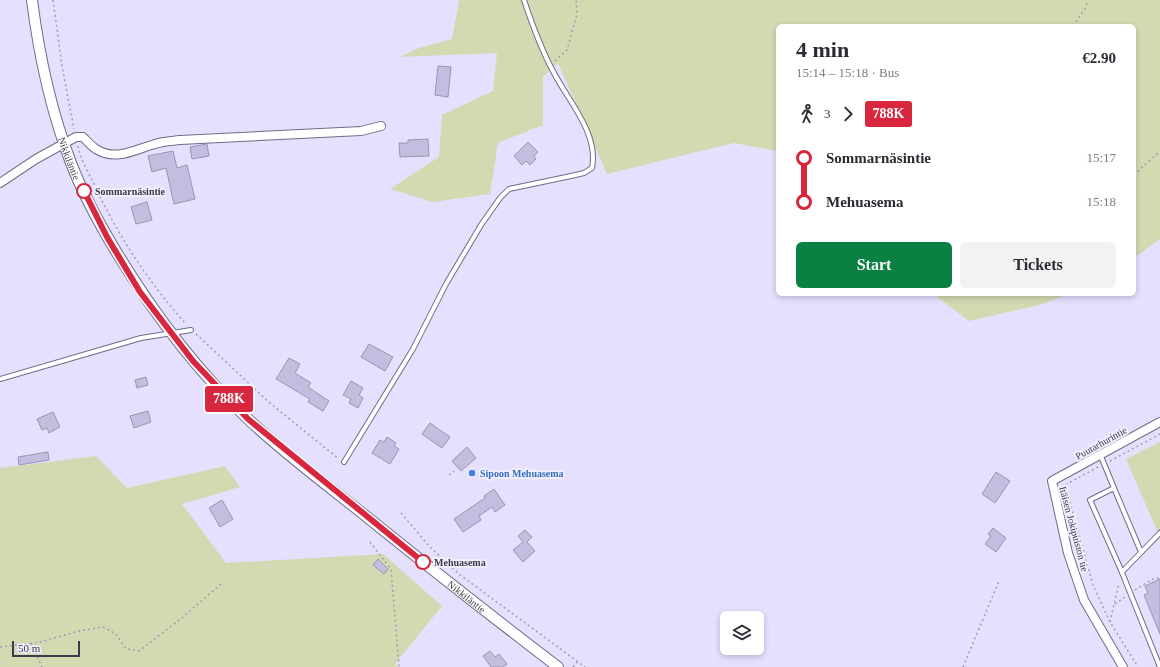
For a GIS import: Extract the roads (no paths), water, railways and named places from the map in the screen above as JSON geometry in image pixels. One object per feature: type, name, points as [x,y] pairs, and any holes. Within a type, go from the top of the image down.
[{"type":"street","name":"Nikkiläntie","points":[[32,0],[47,83],[71,164],[92,210],[140,292],[170,333],[193,361],[248,419],[439,575],[558,667]]},
{"type":"street","points":[[0,183],[64,142],[76,137],[83,137],[96,150],[109,155],[131,153],[158,143],[180,140],[361,131],[381,126]]},
{"type":"street","name":"Puutarhurintie","points":[[1052,481],[1160,422]]},
{"type":"street","name":"Itäisen Jokipuiston tie","points":[[1052,481],[1068,553],[1084,600],[1123,667]]},
{"type":"lane","points":[[344,462],[413,349],[450,278],[500,198],[509,189],[584,173],[592,168],[594,151],[588,134],[551,65],[524,0]]},
{"type":"lane","points":[[0,379],[135,340],[191,330]]},
{"type":"lane","points":[[1100,454],[1141,552]]},
{"type":"lane","points":[[1114,488],[1090,500],[1122,572],[1160,667]]},
{"type":"lane","points":[[1122,572],[1160,533]]},
{"type":"place","name":"Sommarnäsintie","points":[[84,191]]},
{"type":"place","name":"Sipoon Mehuasema","points":[[472,473]]},
{"type":"place","name":"Mehuasema","points":[[423,562]]}]
